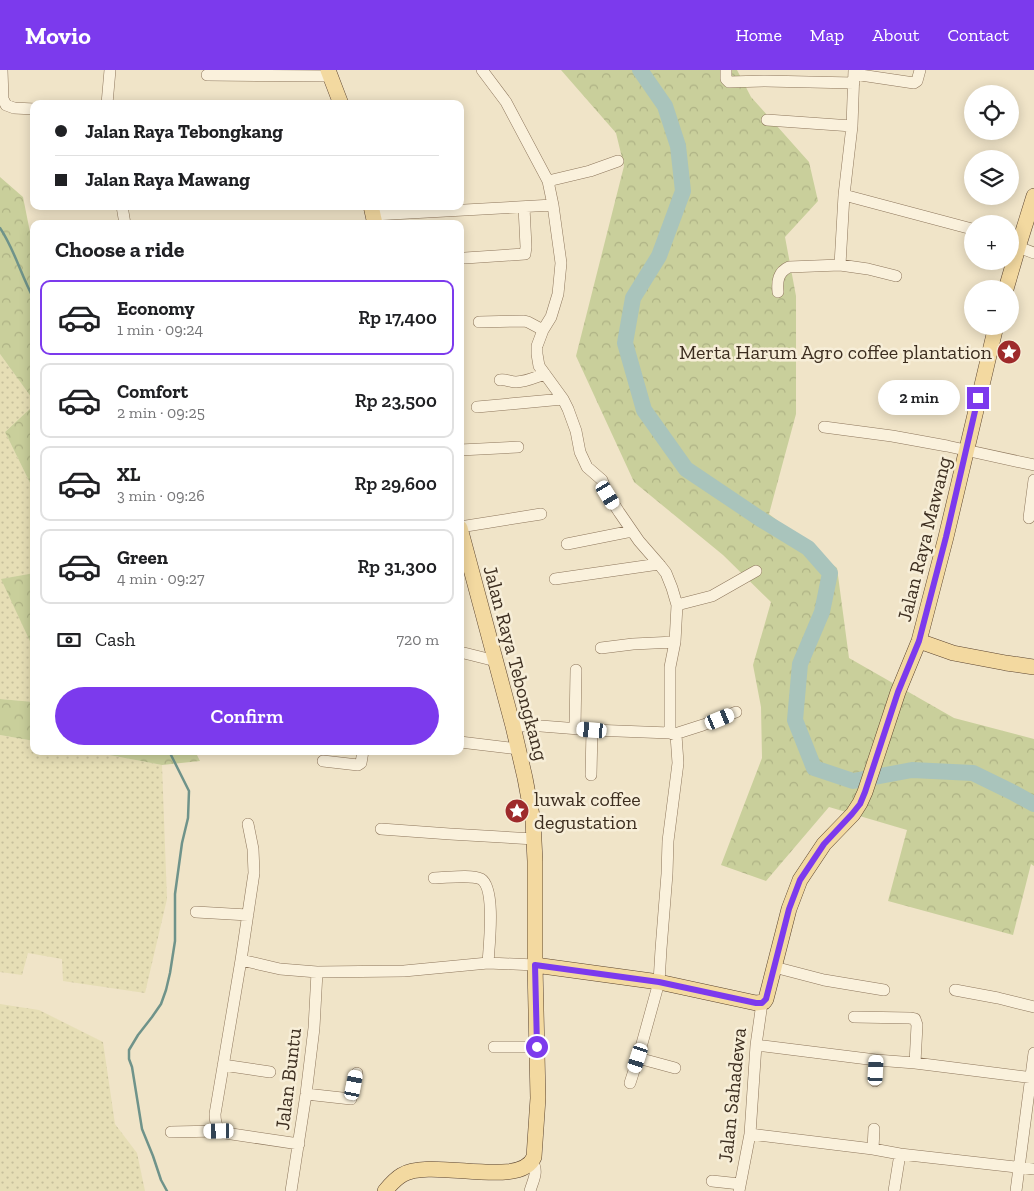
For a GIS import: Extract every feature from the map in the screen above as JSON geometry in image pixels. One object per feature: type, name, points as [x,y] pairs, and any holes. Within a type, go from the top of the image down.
[{"type":"main road","points":[[329,73],[339,100]]},
{"type":"main road","points":[[1019,234],[1034,196]]},
{"type":"main road","name":"Jalan Raya Mawang","points":[[762,1003],[766,999],[789,909],[800,880],[824,844],[860,804],[898,692],[919,641],[946,537],[994,335]]},
{"type":"main road","name":"Jalan Raya Tebongkang","points":[[464,542],[513,726],[532,808],[535,839],[538,1098],[532,1161]]},
{"type":"main road","points":[[919,641],[953,653],[1034,667]]},
{"type":"main road","points":[[535,965],[659,982],[762,1003]]},
{"type":"main road","points":[[386,1191],[402,1175],[414,1171],[450,1170],[500,1173],[526,1168],[532,1161]]},
{"type":"street","points":[[2,70],[3,99],[6,105],[14,108],[30,109]]},
{"type":"street","points":[[107,100],[110,70]]},
{"type":"street","points":[[482,70],[506,102],[548,181],[553,204],[561,263],[558,294],[551,317],[542,330],[537,346],[540,366],[568,409],[576,432],[580,452],[587,467],[602,480],[608,495],[632,531],[666,573],[677,605],[675,642],[670,667],[673,734],[678,763],[668,841],[659,982],[630,1083]]},
{"type":"street","points":[[726,70],[726,79],[729,82],[854,76],[914,83],[917,81],[920,70]]},
{"type":"street","points":[[207,75],[329,73]]},
{"type":"street","points":[[840,265],[844,195],[852,126],[854,76]]},
{"type":"street","points":[[767,120],[852,126]]},
{"type":"street","points":[[548,181],[590,171],[618,161]]},
{"type":"street","points":[[844,195],[964,226]]},
{"type":"street","points":[[373,215],[553,204]]},
{"type":"street","points":[[465,258],[525,254],[524,207]]},
{"type":"street","points":[[1019,244],[1034,253]]},
{"type":"street","points":[[778,292],[779,276],[784,269],[789,267],[840,265],[896,276]]},
{"type":"street","points":[[479,322],[524,321],[542,330]]},
{"type":"street","points":[[500,380],[506,379],[519,382],[545,374]]},
{"type":"street","points":[[477,407],[563,399]]},
{"type":"street","points":[[824,427],[892,436],[1034,465]]},
{"type":"street","points":[[464,450],[518,446]]},
{"type":"street","points":[[1029,518],[1034,480]]},
{"type":"street","points":[[464,526],[541,514]]},
{"type":"street","points":[[567,544],[632,531]]},
{"type":"street","points":[[555,579],[659,564]]},
{"type":"street","points":[[677,605],[712,596],[756,572]]},
{"type":"street","points":[[601,648],[675,642]]},
{"type":"street","points":[[464,653],[496,661]]},
{"type":"street","points":[[575,728],[576,670]]},
{"type":"street","points":[[513,726],[673,734],[736,712]]},
{"type":"street","points":[[591,775],[592,730]]},
{"type":"street","points":[[464,742],[518,749]]},
{"type":"street","points":[[322,762],[358,765],[361,763],[362,755]]},
{"type":"street","points":[[219,1131],[216,1125],[215,1114],[254,873],[253,849],[248,824]]},
{"type":"street","points":[[381,829],[535,839]]},
{"type":"street","points":[[434,878],[471,877],[481,879],[486,883],[490,906],[488,963]]},
{"type":"street","points":[[196,912],[248,915]]},
{"type":"street","points":[[241,960],[280,969],[317,972],[404,971],[488,963],[535,965]]},
{"type":"street","points":[[774,967],[824,980],[884,990]]},
{"type":"street","name":"Jalan Buntu","points":[[291,1191],[314,1028],[317,972]]},
{"type":"street","points":[[955,990],[1034,1007]]},
{"type":"street","name":"Jalan Sahadewa","points":[[739,1188],[750,1134],[756,1044],[762,1003]]},
{"type":"street","points":[[854,1017],[915,1019],[917,1025],[915,1063]]},
{"type":"street","points":[[756,1044],[876,1060],[1032,1077]]},
{"type":"street","points":[[494,1048],[537,1047]]},
{"type":"street","points":[[1016,1191],[1034,1054]]},
{"type":"street","points":[[638,1058],[675,1068]]},
{"type":"street","points":[[875,1081],[876,1060]]},
{"type":"street","points":[[223,1065],[270,1072]]},
{"type":"street","points":[[306,1094],[350,1100],[357,1073]]},
{"type":"street","points":[[873,1149],[874,1129]]},
{"type":"street","points":[[171,1132],[219,1131],[299,1144]]},
{"type":"street","points":[[750,1134],[1034,1170]]},
{"type":"street","points":[[894,1191],[900,1154]]},
{"type":"street","points":[[530,1191],[536,1171],[532,1161]]},
{"type":"street","points":[[712,1182],[739,1188]]},
{"type":"shaded area","points":[[0,354],[30,395],[30,409],[5,432],[30,483],[30,574],[2,579],[30,641],[30,702],[0,699]]},
{"type":"shaded area","points":[[0,735],[30,740],[30,755],[109,755],[162,765],[167,899],[145,993],[63,981],[62,959],[28,953],[22,975],[0,972]]},
{"type":"shaded area","points":[[0,1004],[39,1010],[103,1042],[115,1124],[137,1153],[145,1191],[0,1191]]},
{"type":"green space","points":[[561,70],[737,70],[751,97],[809,162],[818,201],[785,237],[796,296],[796,414],[769,514],[837,568],[849,658],[954,718],[1034,739],[1034,866],[1031,864],[1013,935],[888,901],[907,830],[829,807],[766,881],[721,865],[762,758],[761,707],[753,665],[771,602],[723,555],[634,482],[576,356],[624,166],[616,133]]},
{"type":"green space","points":[[0,177],[23,197],[30,232],[30,395],[0,354]]},
{"type":"green space","points":[[30,409],[30,483],[5,432]]},
{"type":"green space","points":[[30,574],[30,641],[1,579]]},
{"type":"green space","points":[[0,699],[30,702],[30,740],[0,735]]},
{"type":"green space","points":[[109,755],[197,755],[200,761],[162,765]]},
{"type":"waterway","points":[[640,70],[665,106],[678,146],[683,191],[659,256],[633,298],[625,343],[644,410],[686,469],[808,548],[830,573],[822,612],[800,664],[795,720],[814,768],[853,781],[912,770],[973,773],[1034,804]]},
{"type":"waterway","points":[[0,228],[10,245],[30,291]]},
{"type":"waterway","points":[[167,1191],[142,1129],[129,1050],[161,1004],[170,973],[175,941],[175,894],[182,843],[188,818],[189,791],[171,755]]},
{"type":"place","name":"Merta Harum Agro coffee plantation","points":[[1009,352]]},
{"type":"place","name":"luwak coffee degustation","points":[[517,811]]},
{"type":"route","points":[[537,1047],[535,965],[659,982],[756,1003],[764,1002],[789,909],[800,880],[824,844],[860,804],[898,692],[913,658],[946,537],[978,398]]}]
